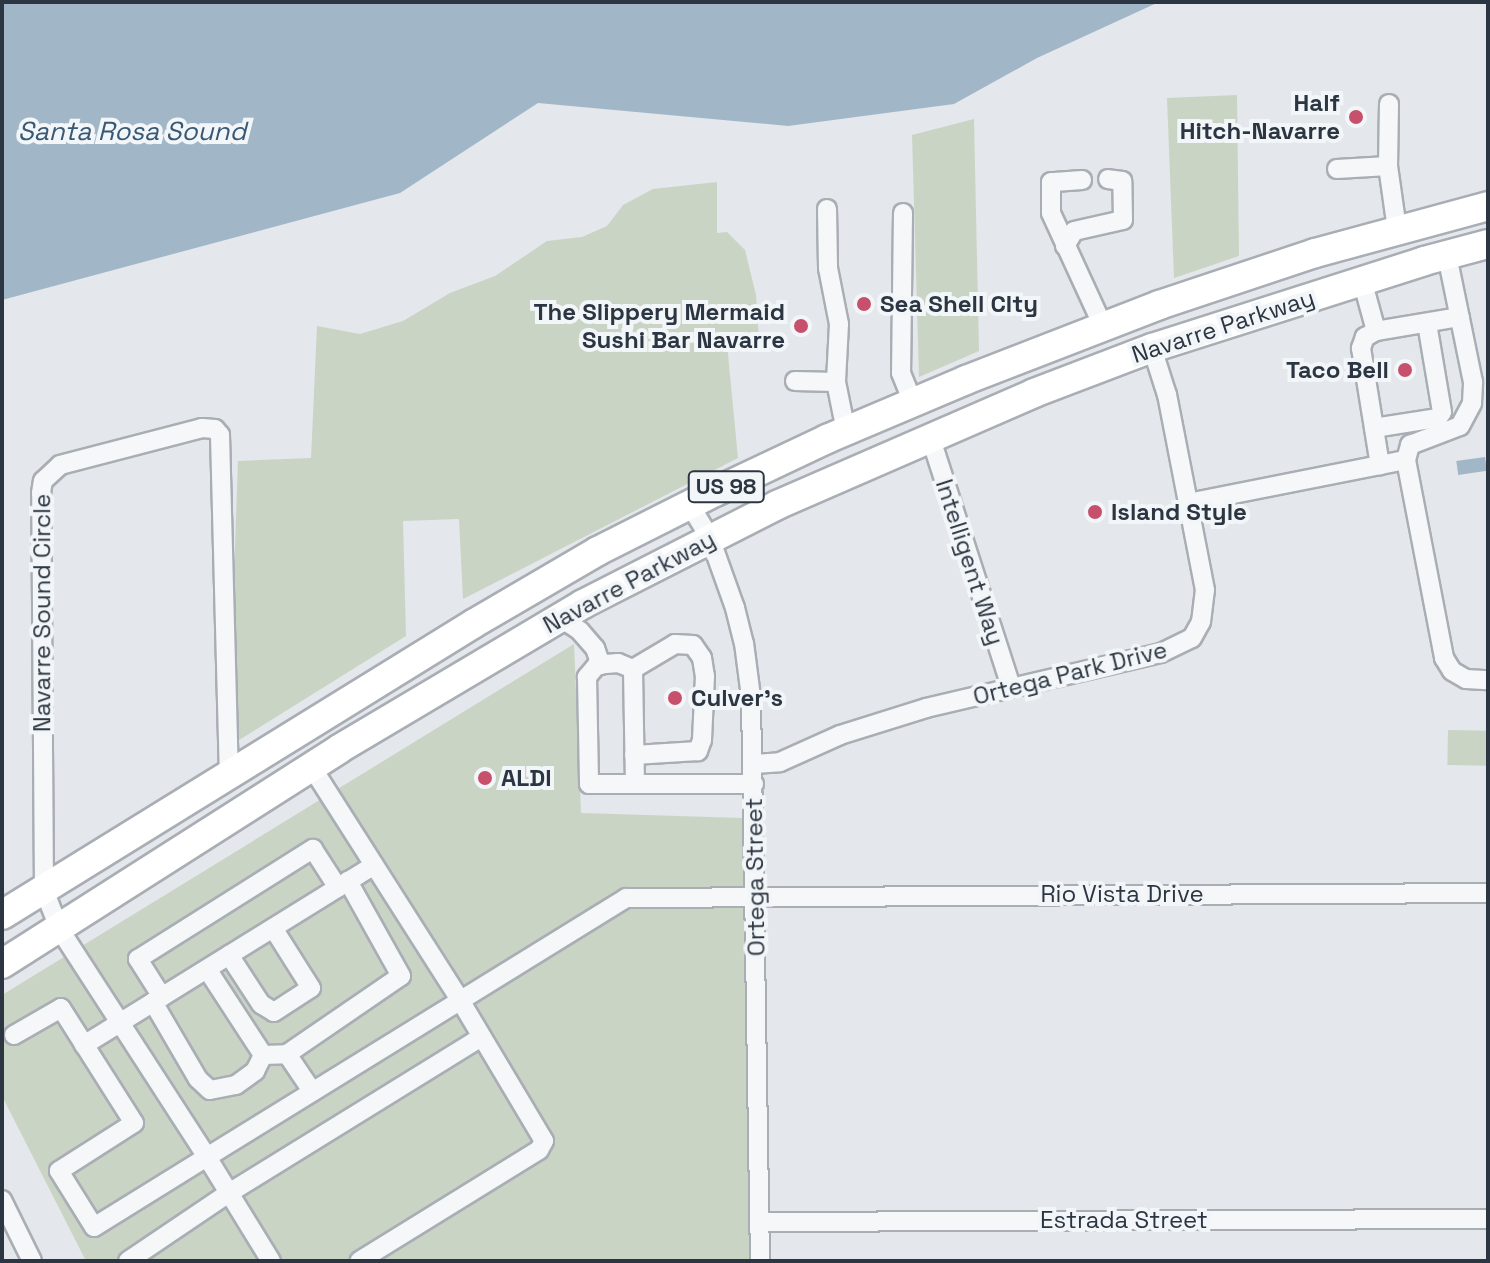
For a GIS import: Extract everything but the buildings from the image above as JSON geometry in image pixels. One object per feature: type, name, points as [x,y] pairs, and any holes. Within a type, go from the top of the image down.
[{"type":"highway","name":"Navarre Parkway","points":[[2,915],[229,773],[598,551],[690,505],[846,431],[1103,326],[1272,267],[1397,229],[1478,209]]},
{"type":"highway","points":[[1452,254],[1478,209]]},
{"type":"highway","points":[[1370,278],[1398,249],[1397,229]]},
{"type":"highway","name":"Navarre Parkway","points":[[2,964],[311,766],[561,618],[710,538],[930,436],[1152,348],[1370,278],[1488,244]]},
{"type":"street","points":[[1389,104],[1388,166],[1397,229]]},
{"type":"street","points":[[1337,169],[1388,166]]},
{"type":"street","points":[[1065,246],[1074,231],[1123,220],[1122,181],[1108,179]]},
{"type":"street","points":[[1082,180],[1051,182],[1051,213],[1103,326]]},
{"type":"street","points":[[827,209],[828,268],[839,324],[836,382],[846,431]]},
{"type":"street","points":[[903,213],[901,373],[913,402]]},
{"type":"street","points":[[1452,254],[1473,382],[1468,416],[1460,426],[1410,445],[1406,460],[1444,658],[1452,671],[1466,679],[1488,680]]},
{"type":"street","points":[[1370,278],[1376,331]]},
{"type":"street","points":[[1380,465],[1361,348],[1365,337],[1376,331],[1460,317]]},
{"type":"street","points":[[1374,428],[1438,418],[1442,412],[1427,323]]},
{"type":"street","name":"Ortega Park Drive","points":[[754,764],[780,762],[840,735],[1011,687],[1161,653],[1192,638],[1201,622],[1205,590],[1167,395],[1152,348]]},
{"type":"street","points":[[795,381],[836,382]]},
{"type":"street","name":"Navarre Sound Circle","points":[[44,890],[41,493],[43,481],[60,465],[202,428],[215,429],[220,435],[229,773]]},
{"type":"street","name":"Intelligent Way","points":[[930,436],[1011,687]]},
{"type":"street","points":[[1188,503],[1406,460]]},
{"type":"street","name":"Ortega Street","points":[[690,505],[710,538],[744,643],[754,764],[760,1261]]},
{"type":"street","points":[[561,618],[580,631],[595,648],[601,665]]},
{"type":"street","points":[[633,669],[675,644],[693,645],[702,658],[705,676],[702,740],[698,751],[634,755]]},
{"type":"street","points":[[633,669],[618,663],[601,665],[587,677],[589,784],[754,784]]},
{"type":"street","points":[[633,669],[635,784]]},
{"type":"street","points":[[311,766],[460,1000],[544,1141],[539,1150],[359,1261]]},
{"type":"street","points":[[313,849],[343,884],[401,976],[287,1054],[263,1055],[255,1071],[236,1085],[210,1090],[198,1079],[138,959],[313,849]]},
{"type":"street","points":[[14,1035],[61,1008],[84,1045],[374,865]]},
{"type":"street","points":[[44,890],[59,928],[271,1261]]},
{"type":"street","name":"Rio Vista Drive","points":[[84,1045],[134,1123],[59,1171],[94,1227],[626,898],[1488,893]]},
{"type":"street","points":[[229,955],[261,1004],[274,1012],[311,988],[273,928]]},
{"type":"street","points":[[207,969],[263,1055]]},
{"type":"street","points":[[128,1261],[229,1193],[482,1037]]},
{"type":"street","points":[[287,1054],[312,1091]]},
{"type":"street","points":[[2,1200],[32,1261]]},
{"type":"street","name":"Estrada Street","points":[[760,1222],[1488,1219]]},
{"type":"green space","points":[[1237,95],[1239,256],[1174,278],[1167,98]]},
{"type":"green space","points":[[974,119],[979,351],[919,377],[912,135]]},
{"type":"green space","points":[[717,182],[717,233],[727,232],[745,250],[756,295],[759,340],[727,344],[738,458],[463,599],[459,519],[403,521],[406,636],[236,742],[233,604],[238,461],[311,458],[317,326],[360,334],[403,321],[450,293],[495,276],[547,241],[582,237],[607,226],[623,205],[653,189]]},
{"type":"green space","points":[[574,644],[581,813],[743,818],[752,1261],[86,1261],[2,1096],[2,995]]},
{"type":"green space","points":[[1448,730],[1488,731],[1487,766],[1447,765]]},
{"type":"water","name":"Santa Rosa Sound","points":[[2,2],[1159,2],[1037,58],[954,104],[788,126],[538,103],[400,193],[2,300]]},
{"type":"water","points":[[1485,457],[1487,471],[1458,475],[1456,461]]},
{"type":"place","name":"Half Hitch-Navarre","points":[[1356,117]]},
{"type":"place","name":"Sea Shell CIty","points":[[864,304]]},
{"type":"place","name":"The Slippery Mermaid Sushi Bar Navarre","points":[[801,326]]},
{"type":"place","name":"Taco Bell","points":[[1405,370]]},
{"type":"place","name":"Island Style","points":[[1095,512]]},
{"type":"place","name":"Culver's","points":[[675,698]]},
{"type":"place","name":"ALDI","points":[[485,778]]}]
